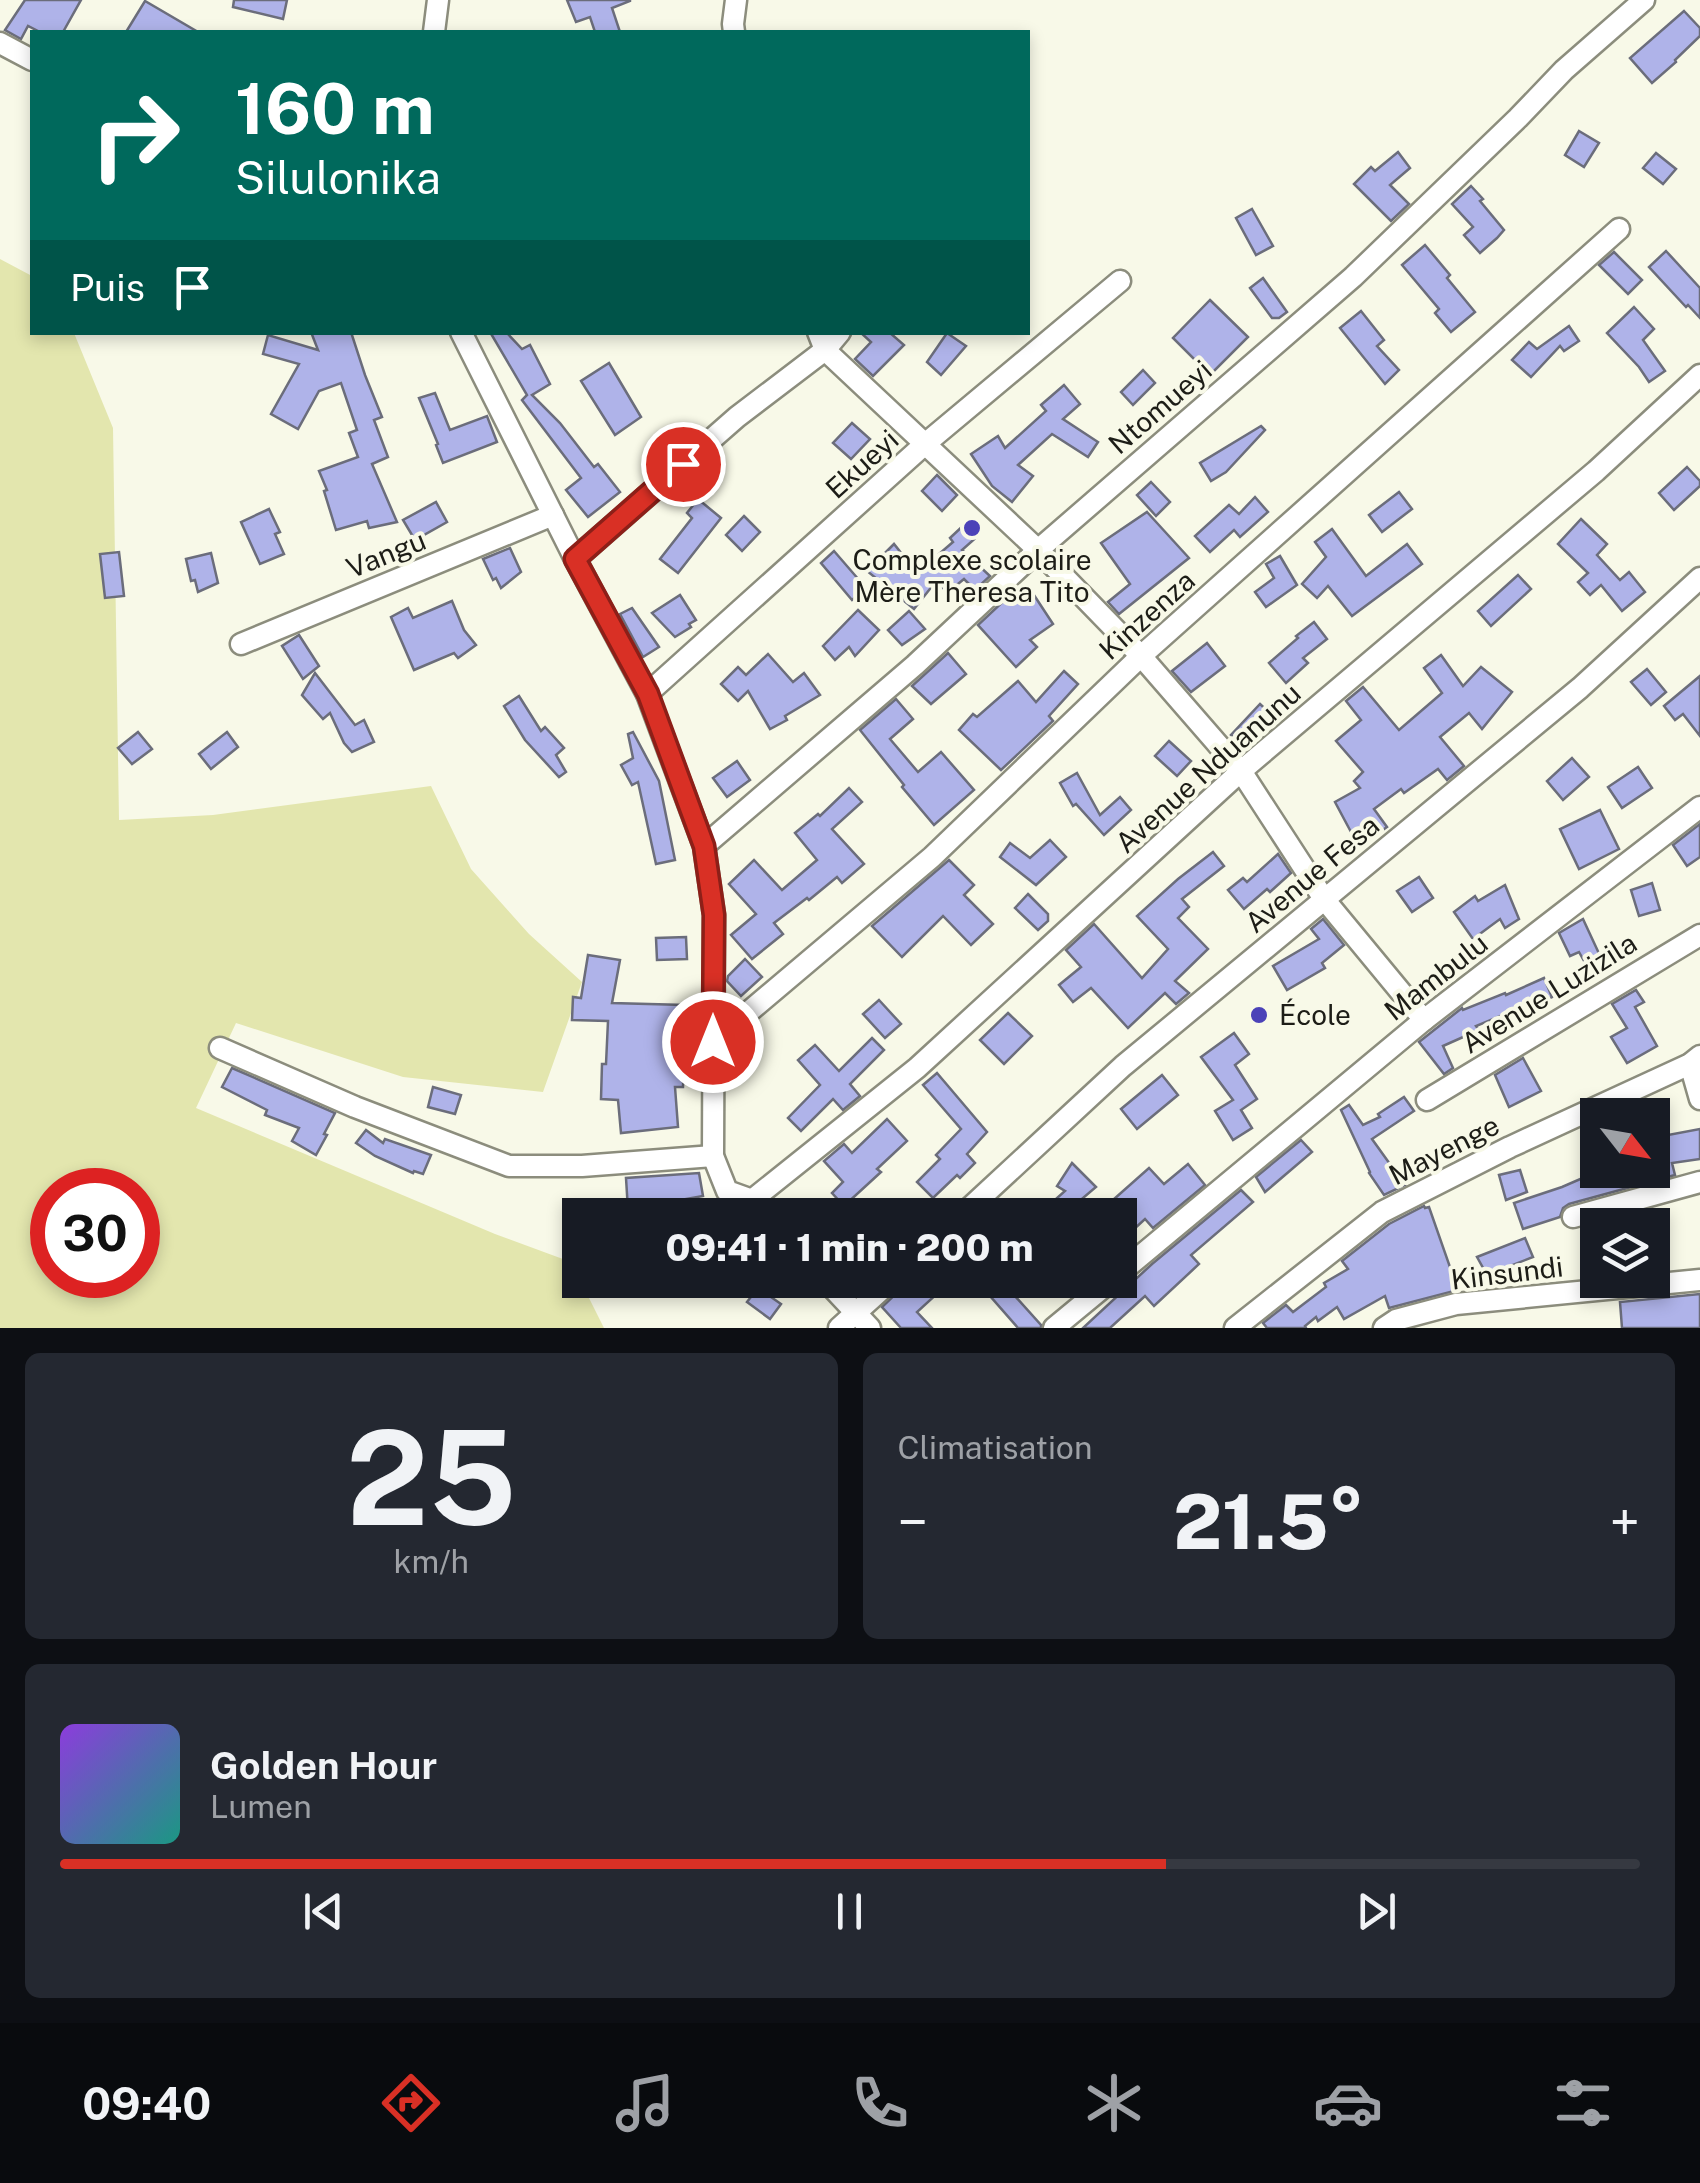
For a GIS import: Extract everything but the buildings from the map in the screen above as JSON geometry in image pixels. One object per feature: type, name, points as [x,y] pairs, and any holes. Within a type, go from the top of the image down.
[{"type":"street","points":[[434,30],[438,0]]},
{"type":"street","points":[[734,30],[736,0]]},
{"type":"street","name":"Ntomueyi","points":[[704,846],[1352,277],[1564,70],[1644,0]]},
{"type":"street","points":[[0,43],[30,59]]},
{"type":"street","name":"Kinzenza","points":[[713,1042],[932,857],[1141,656],[1619,230]]},
{"type":"street","name":"Ekueyi","points":[[648,694],[925,444],[1120,281]]},
{"type":"street","points":[[463,335],[648,694],[704,846],[714,915],[713,1156],[727,1191],[740,1198]]},
{"type":"street","points":[[575,559],[821,342],[1038,550],[1141,656],[1242,771],[1325,899],[1424,1020]]},
{"type":"street","name":"Avenue Nduanunu","points":[[769,1198],[1242,771],[1596,471],[1700,375]]},
{"type":"street","name":"Vangu","points":[[241,644],[553,515]]},
{"type":"street","name":"Avenue Fesa","points":[[980,1198],[1123,1066],[1580,688],[1700,578]]},
{"type":"street","name":"Mambulu","points":[[1137,1259],[1424,1020],[1700,807]]},
{"type":"street","name":"Avenue Luzizila","points":[[1427,1100],[1700,935]]},
{"type":"street","points":[[220,1048],[509,1166],[582,1166],[713,1156]]},
{"type":"street","points":[[1695,1060],[1700,1099]]},
{"type":"street","name":"Mayenge","points":[[1235,1328],[1382,1212],[1695,1060]]},
{"type":"street","points":[[1573,1217],[1700,1182]]},
{"type":"street","name":"Kinsundi","points":[[1384,1328],[1396,1320],[1456,1304],[1700,1280]]},
{"type":"street","points":[[842,1298],[863,1321]]},
{"type":"street","points":[[839,1328],[863,1321],[879,1298]]},
{"type":"street","points":[[1054,1328],[1090,1298]]},
{"type":"green space","points":[[0,259],[30,275],[30,335],[75,335],[113,428],[119,820],[213,815],[431,786],[471,869],[529,934],[582,982],[543,1092],[403,1077],[236,1023],[196,1108],[562,1259],[562,1298],[589,1298],[604,1328],[0,1328]]},
{"type":"place","name":"Complexe scolaire Mère Theresa Tito","points":[[972,528]]},
{"type":"place","name":"École","points":[[1259,1015]]},
{"type":"route","points":[[683,464],[575,559],[648,694],[704,846],[714,915],[713,1042]]}]
